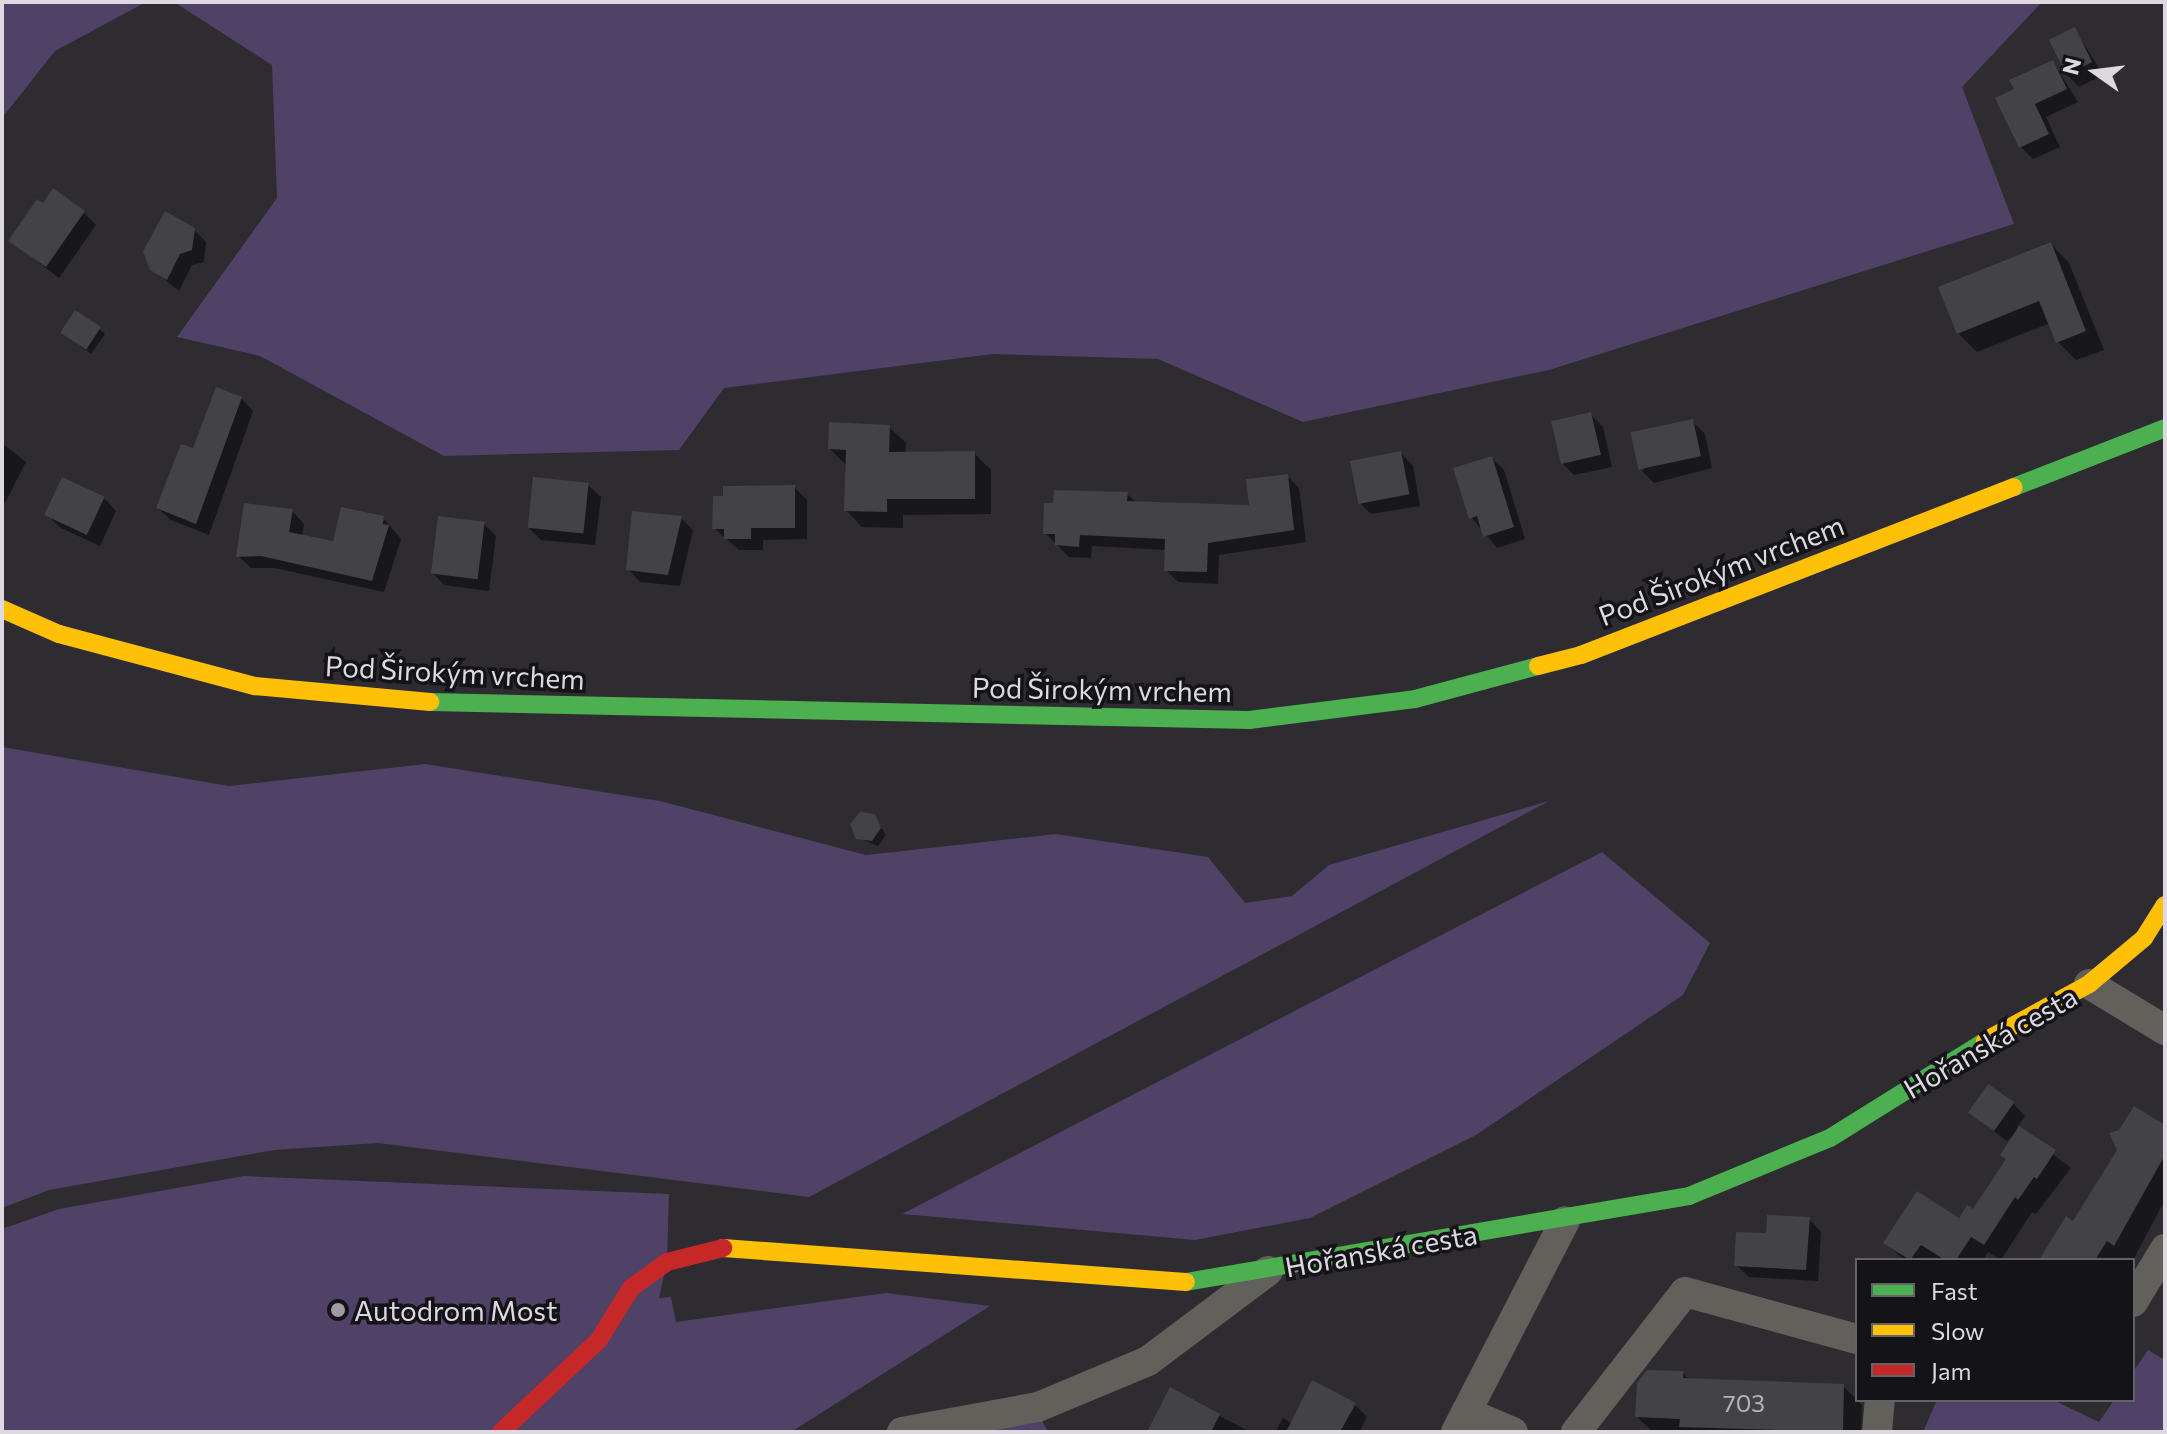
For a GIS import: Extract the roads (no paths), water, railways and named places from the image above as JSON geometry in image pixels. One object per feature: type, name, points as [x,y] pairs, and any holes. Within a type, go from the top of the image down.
[{"type":"street","name":"Pod Širokým vrchem","points":[[2,609],[59,634],[165,666],[255,686],[375,701],[1249,720],[1415,699],[1581,655],[2165,428]]},
{"type":"street","name":"Hořanská cesta","points":[[902,1432],[1038,1407],[1148,1361],[1280,1263],[1565,1221],[1689,1196],[1830,1138],[1965,1052],[2089,984],[2144,938],[2165,905]]},
{"type":"street","points":[[2089,984],[2165,1030]]},
{"type":"street","points":[[1513,1432],[1461,1422],[1565,1221]]},
{"type":"street","points":[[501,1432],[599,1340],[631,1288],[667,1262],[712,1247],[1183,1282],[1280,1263]]},
{"type":"street","points":[[2135,1299],[2165,1249]]},
{"type":"street","points":[[1576,1432],[1685,1292],[1855,1338]]},
{"type":"street","points":[[1877,1432],[1880,1402]]},
{"type":"place","name":"Autodrom Most","points":[[338,1310]]}]
